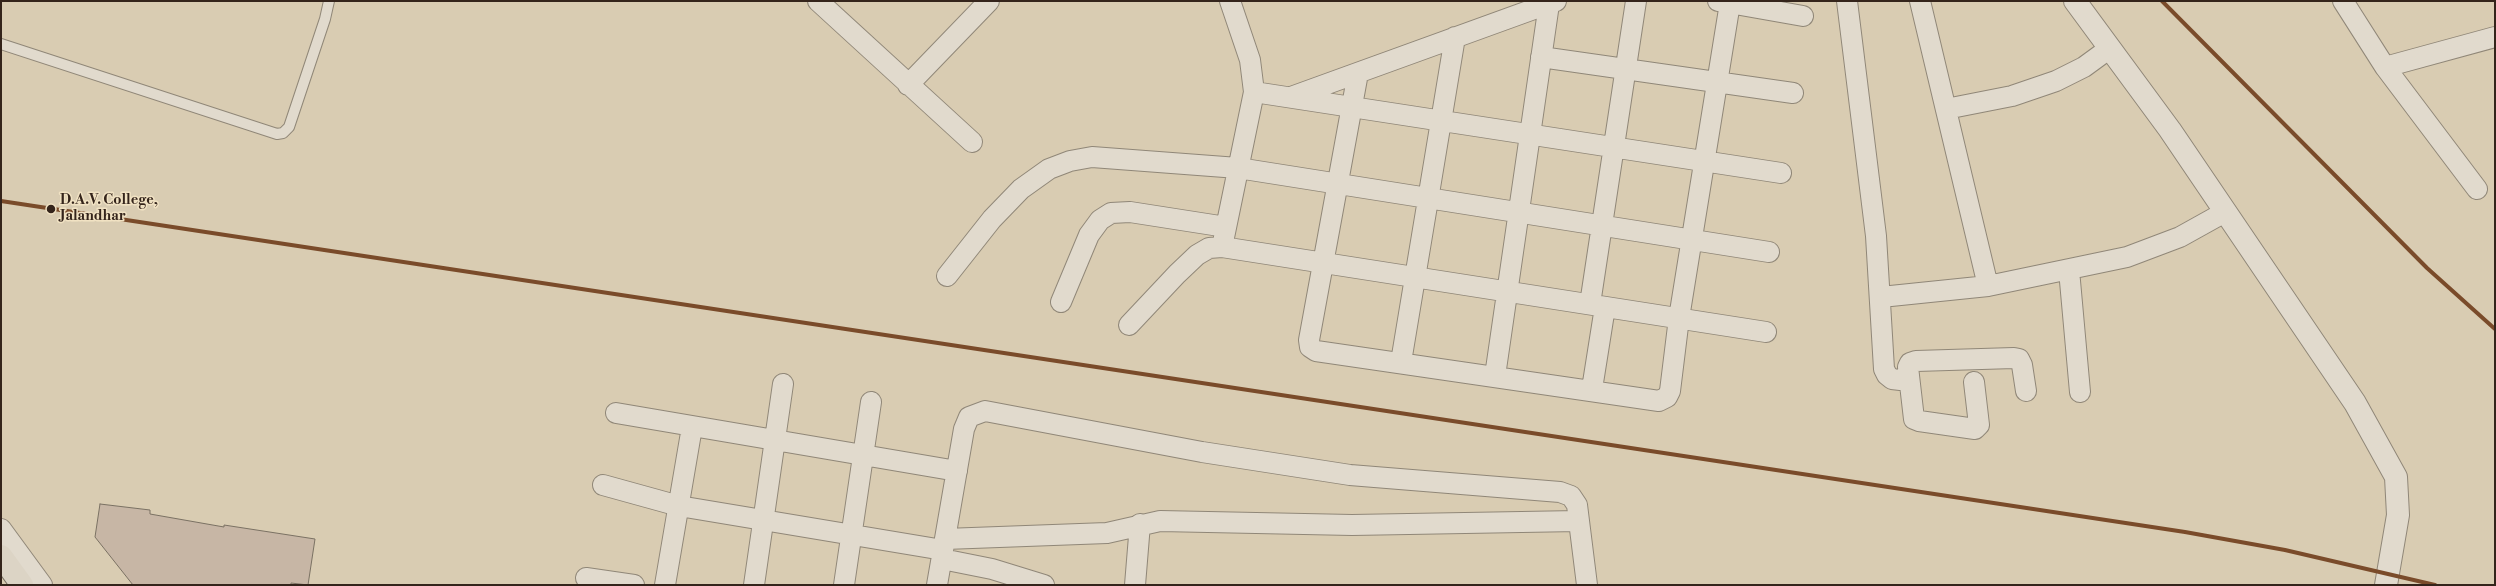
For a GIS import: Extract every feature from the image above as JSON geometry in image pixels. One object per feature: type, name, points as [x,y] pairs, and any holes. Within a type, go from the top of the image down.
[{"type":"main road","points":[[1,556],[22,585]]},
{"type":"street","points":[[908,85],[989,1]]},
{"type":"street","points":[[1222,247],[1254,92],[1250,60],[1230,1]]},
{"type":"street","points":[[1592,390],[1602,226],[1636,1]]},
{"type":"street","points":[[1847,1],[1869,171],[1880,297],[1884,368],[1887,375],[1892,379],[1909,381]]},
{"type":"street","points":[[1920,1],[1988,286]]},
{"type":"street","points":[[2075,1],[2170,130],[2224,212],[2355,403],[2396,477],[2398,515],[2386,585]]},
{"type":"street","points":[[2343,1],[2385,67],[2477,189]]},
{"type":"street","points":[[821,2],[908,85],[972,142]]},
{"type":"street","points":[[1289,98],[1552,2]]},
{"type":"street","points":[[1495,376],[1506,291],[1541,57],[1552,2]]},
{"type":"street","points":[[1358,73],[1309,340],[1310,346],[1316,351],[1401,362],[1659,401],[1667,398],[1670,391],[1679,318],[1718,82],[1724,2],[1803,16]]},
{"type":"street","points":[[1401,362],[1455,37]]},
{"type":"street","points":[[2385,67],[2495,37]]},
{"type":"street","points":[[1946,109],[2012,96],[2056,81],[2084,67],[2110,48]]},
{"type":"street","points":[[1541,57],[1793,93]]},
{"type":"street","points":[[1254,92],[1780,173]]},
{"type":"street","points":[[947,276],[992,218],[1021,189],[1049,169],[1070,161],[1092,157],[1238,168],[1769,252]]},
{"type":"street","points":[[1061,302],[1088,235],[1100,220],[1111,213],[1130,212],[1226,227]]},
{"type":"street","points":[[1880,297],[1988,286],[2127,257],[2180,237],[2224,212]]},
{"type":"street","points":[[1129,325],[1197,255],[1209,248],[1222,247],[1766,332]]},
{"type":"street","points":[[2069,270],[2080,392]]},
{"type":"street","points":[[1974,382],[1979,425],[1971,429],[1919,421],[1914,418],[1908,367],[1910,363],[1916,361],[2014,358],[2019,360],[2022,365],[2026,391]]},
{"type":"street","points":[[754,585],[783,384]]},
{"type":"street","points":[[844,585],[871,402]]},
{"type":"street","points":[[937,585],[964,429],[969,417],[985,411],[1202,452],[1350,475],[1560,492],[1571,496],[1577,505],[1587,585]]},
{"type":"street","points":[[616,413],[957,471]]},
{"type":"street","points":[[665,585],[692,427]]},
{"type":"street","points":[[603,485],[679,506],[943,549],[992,569],[1044,585]]},
{"type":"street","points":[[943,549],[1107,534],[1140,524],[1160,521],[1352,525],[1578,521]]},
{"type":"street","points":[[1135,585],[1140,524]]},
{"type":"street","points":[[1,529],[42,585]]},
{"type":"street","points":[[586,578],[634,585]]},
{"type":"lane","points":[[1,44],[277,134],[289,127],[325,19],[329,1]]},
{"type":"building","points":[[100,504],[150,510],[150,514],[224,527],[224,525],[315,539],[308,585],[291,583],[291,585],[133,585],[95,537]]},
{"type":"transit line","points":[[2162,1],[2427,268],[2495,329]]},
{"type":"transit line","points":[[1,201],[2185,532],[2285,550],[2435,585]]},
{"type":"place","name":"D.A.V. College, Jalandhar","points":[[51,209]]}]
